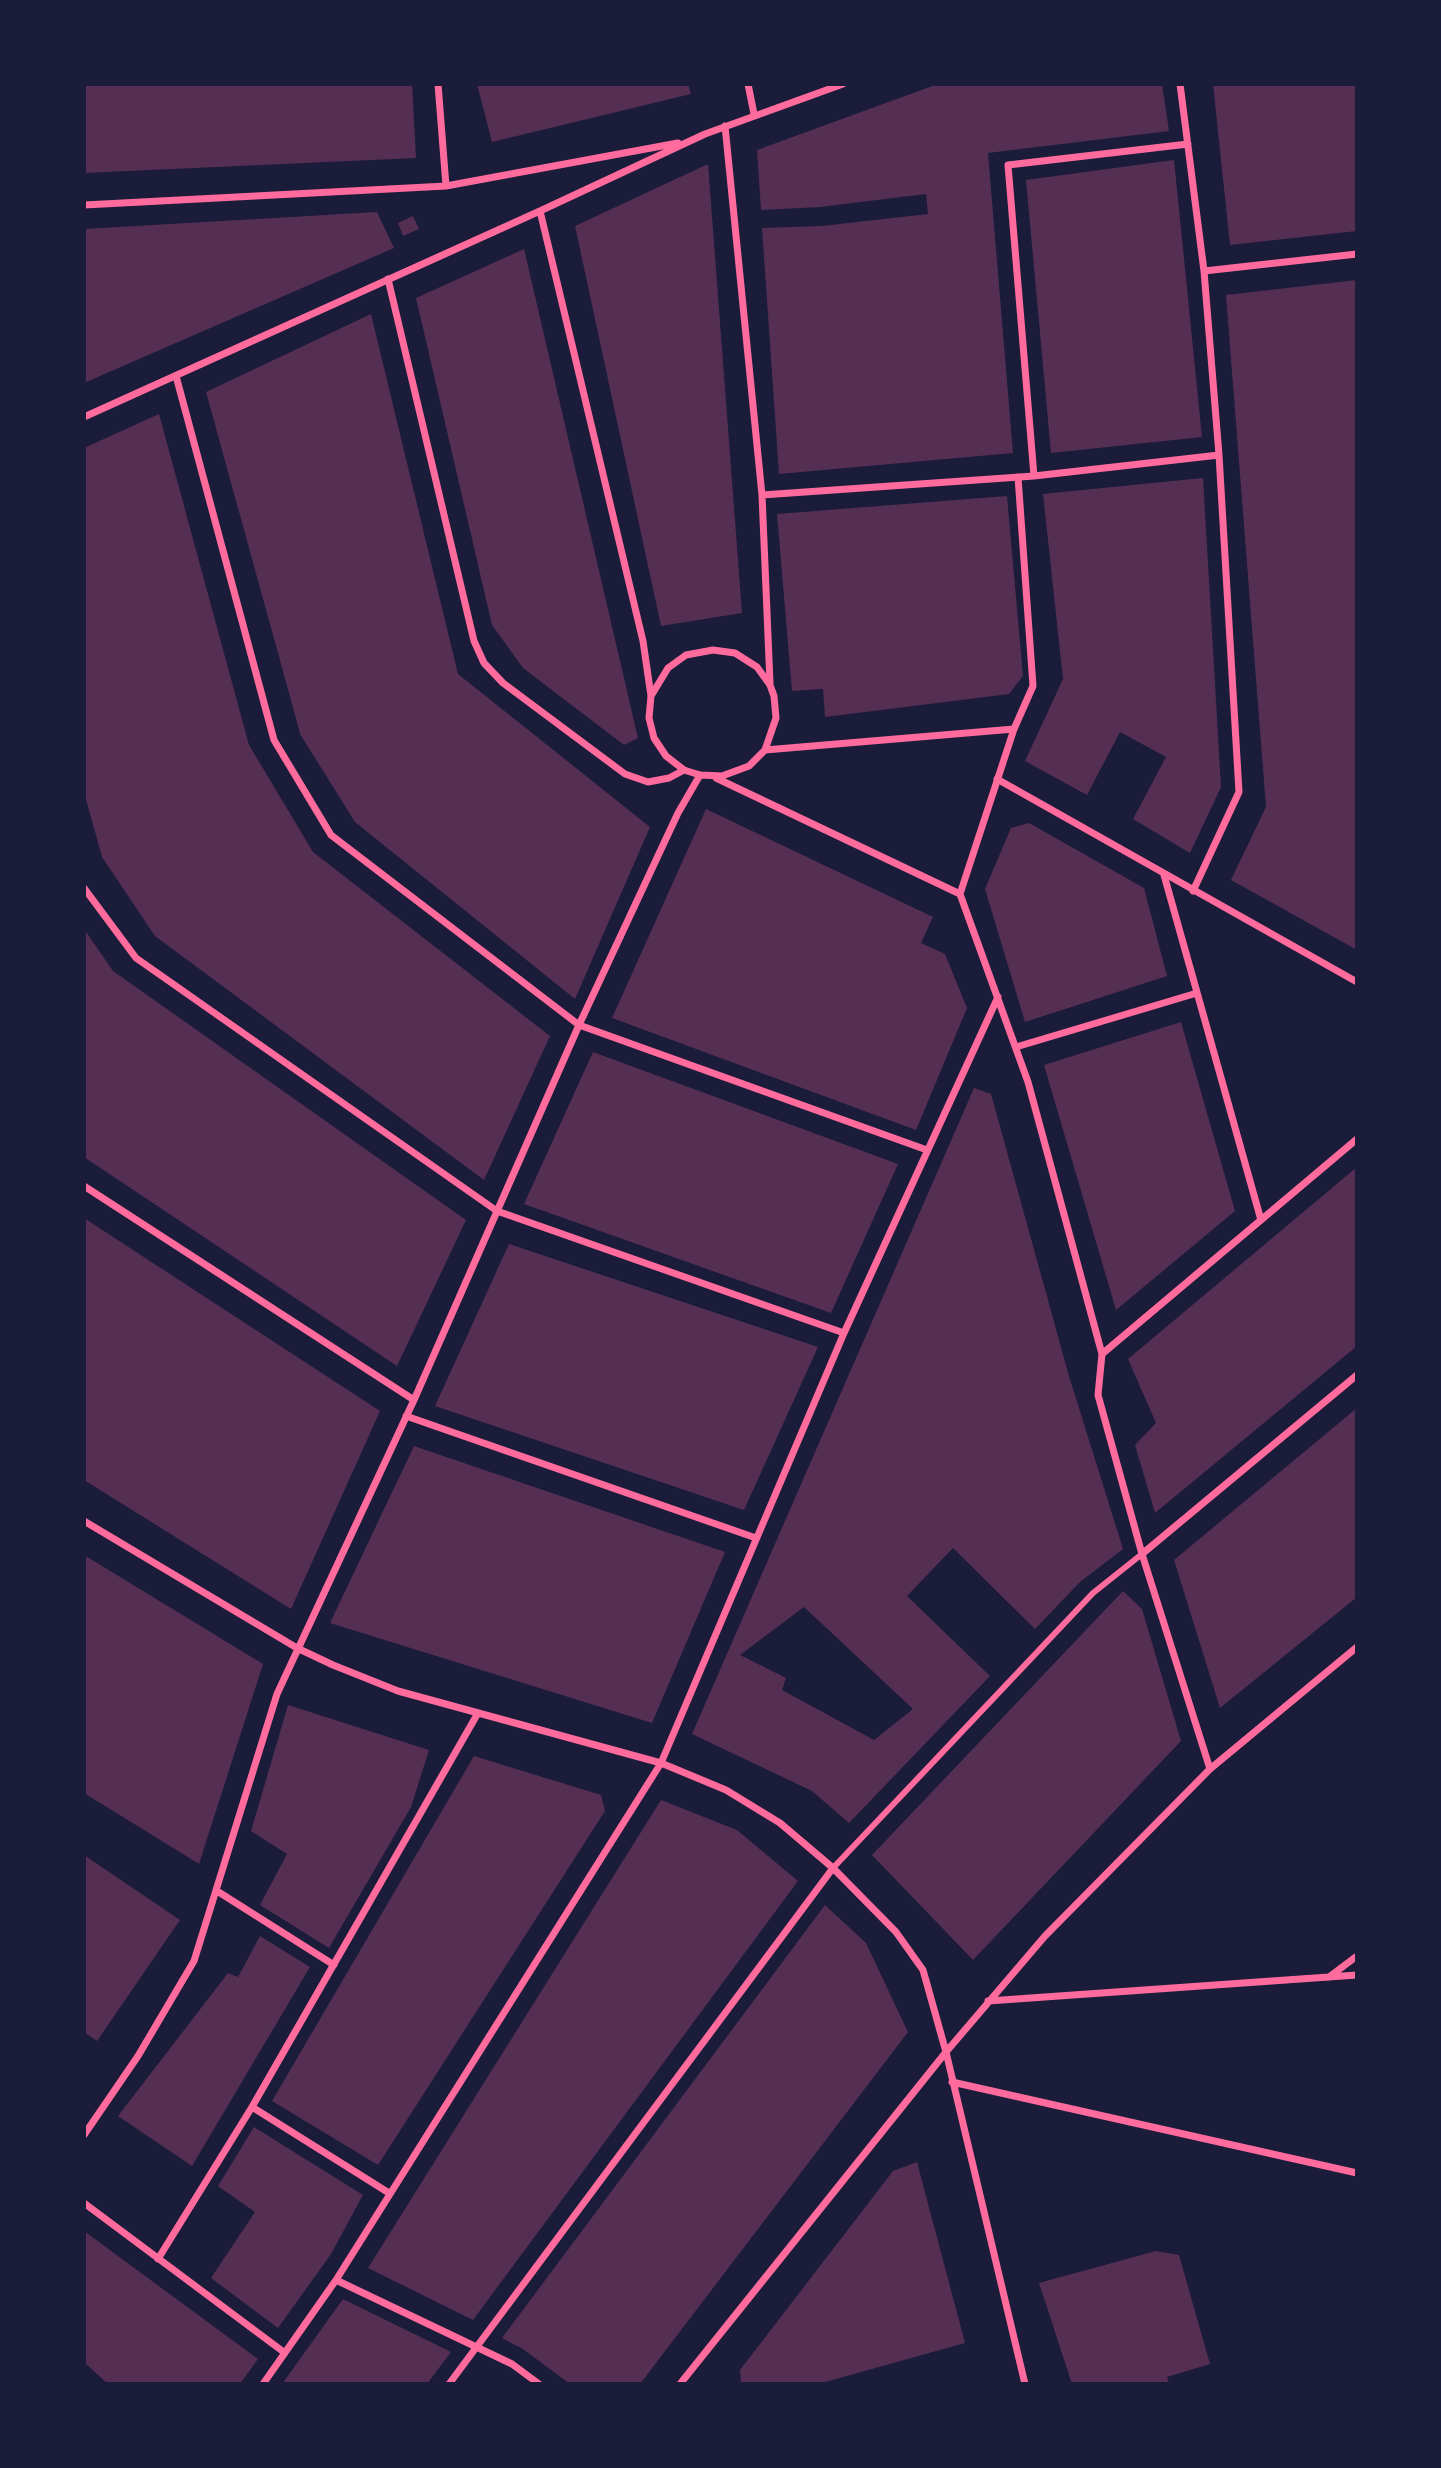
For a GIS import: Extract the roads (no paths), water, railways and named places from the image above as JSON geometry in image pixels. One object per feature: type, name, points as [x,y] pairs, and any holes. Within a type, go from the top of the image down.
[{"type":"street","points":[[438,84],[446,186]]},
{"type":"street","points":[[748,84],[754,114]]},
{"type":"street","points":[[84,417],[724,125],[843,84]]},
{"type":"street","points":[[1181,84],[1203,271],[1219,455],[1239,792],[1193,891]]},
{"type":"street","points":[[724,125],[762,495],[770,685]]},
{"type":"street","points":[[84,205],[446,186],[689,141]]},
{"type":"street","points":[[1034,476],[1008,165],[1188,144]]},
{"type":"street","points":[[540,211],[643,641],[651,696],[649,718],[654,738],[666,756],[684,770],[700,775],[722,776],[749,766],[765,750],[776,718],[770,685],[757,667],[735,653],[713,650],[686,655],[668,668],[651,696]]},
{"type":"street","points":[[1203,271],[1357,254]]},
{"type":"street","points":[[388,279],[474,641],[484,663],[503,683],[625,774],[648,782],[668,778],[684,770]]},
{"type":"street","points":[[176,376],[274,740],[331,835],[579,1025],[927,1150]]},
{"type":"street","points":[[762,495],[1034,476],[1219,455]]},
{"type":"street","points":[[1018,477],[1033,686],[1014,729],[960,894],[1032,1095],[1102,1354],[1098,1395],[1142,1554],[1210,1769]]},
{"type":"street","points":[[765,750],[1014,729]]},
{"type":"street","points":[[84,2135],[138,2056],[194,1961],[277,1693],[414,1400],[579,1025],[678,813],[700,775]]},
{"type":"street","points":[[712,776],[960,894]]},
{"type":"street","points":[[997,779],[1357,982]]},
{"type":"street","points":[[1164,875],[1261,1220]]},
{"type":"street","points":[[84,888],[136,958],[497,1211],[844,1333]]},
{"type":"street","points":[[1016,1047],[1197,993]]},
{"type":"street","points":[[263,2384],[336,2280],[661,1763],[844,1333],[998,998]]},
{"type":"street","points":[[1102,1354],[1357,1139]]},
{"type":"street","points":[[84,1186],[414,1400]]},
{"type":"street","points":[[449,2384],[833,1868],[1093,1593],[1357,1375]]},
{"type":"street","points":[[406,1416],[756,1538]]},
{"type":"street","points":[[84,1521],[297,1648],[398,1691],[661,1763],[726,1790],[780,1823],[833,1868],[896,1932],[923,1970],[946,2052],[1025,2384]]},
{"type":"street","points":[[680,2384],[946,2052],[1045,1937],[1210,1769],[1357,1647]]},
{"type":"street","points":[[158,2259],[252,2107],[478,1713]]},
{"type":"street","points":[[217,1891],[334,1965]]},
{"type":"street","points":[[1328,1977],[1357,1956]]},
{"type":"street","points":[[988,2001],[1357,1975]]},
{"type":"street","points":[[953,2082],[1357,2173]]},
{"type":"street","points":[[252,2107],[389,2193]]},
{"type":"street","points":[[84,2203],[285,2353]]},
{"type":"street","points":[[336,2280],[512,2364],[539,2384]]}]
